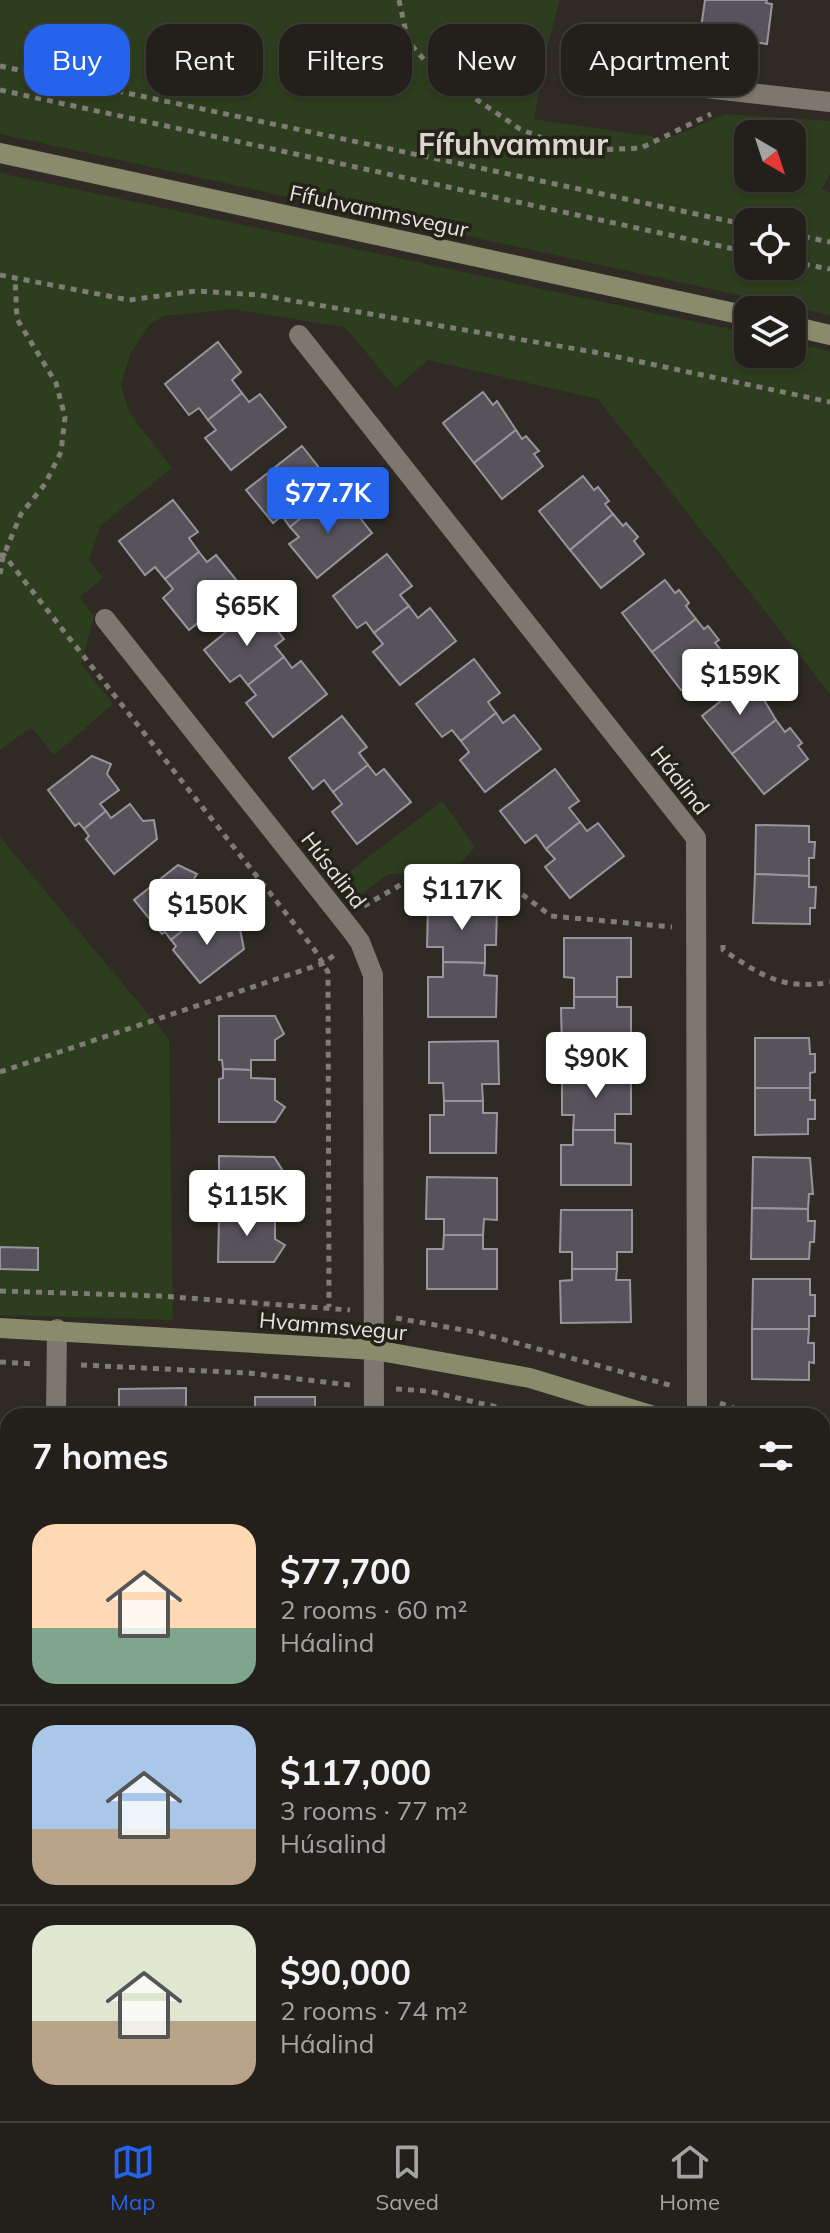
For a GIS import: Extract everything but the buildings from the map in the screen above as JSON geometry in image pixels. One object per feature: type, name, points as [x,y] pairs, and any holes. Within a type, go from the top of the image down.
[{"type":"main road","name":"Fífuhvammsvegur","points":[[0,153],[734,313]]},
{"type":"main road","points":[[806,329],[830,333]]},
{"type":"main road","name":"Hvammsvegur","points":[[0,1328],[375,1350],[530,1378],[628,1408]]},
{"type":"street","points":[[758,94],[830,102]]},
{"type":"street","name":"Háalind","points":[[299,335],[696,838],[697,1408]]},
{"type":"street","name":"Húsalind","points":[[105,619],[352,931],[360,942],[373,975],[374,1408]]},
{"type":"street","points":[[56,1408],[57,1329]]},
{"type":"path","points":[[399,0],[408,41],[433,70],[520,129],[554,143],[593,150],[641,148],[745,96]]},
{"type":"path","points":[[0,66],[734,222]]},
{"type":"path","points":[[0,90],[734,249]]},
{"type":"path","points":[[806,238],[830,242]]},
{"type":"path","points":[[806,265],[830,269]]},
{"type":"path","points":[[0,275],[129,300],[196,291],[259,295],[594,352],[830,402]]},
{"type":"path","points":[[0,574],[2,555],[21,514],[45,484],[61,452],[65,417],[56,383],[17,319],[15,279]]},
{"type":"path","points":[[2,555],[314,949],[328,972],[329,1307]]},
{"type":"path","points":[[723,939],[723,950],[777,983],[804,986],[830,982]]},
{"type":"path","points":[[0,1362],[248,1373],[428,1391],[501,1408]]},
{"type":"green space","points":[[0,0],[560,0],[545,59],[545,24],[428,24],[428,96],[538,96],[534,119],[668,139],[725,114],[830,121],[830,174],[822,189],[830,193],[830,315],[806,310],[806,296],[743,296],[0,134]]},
{"type":"green space","points":[[0,173],[734,330],[734,368],[806,368],[806,346],[830,351],[830,694],[598,399],[428,360],[396,388],[345,327],[231,309],[164,316],[150,324],[130,354],[121,385],[130,414],[172,468],[101,525],[89,560],[103,578],[80,597],[94,617],[81,664],[113,704],[54,755],[31,727],[0,750]]},
{"type":"green space","points":[[442,801],[475,847],[461,863],[437,871],[388,874],[358,897],[344,876]]},
{"type":"green space","points":[[0,837],[169,1039],[173,1320],[0,1315]]},
{"type":"district","name":"Fífuhvammur","points":[[513,145]]}]
